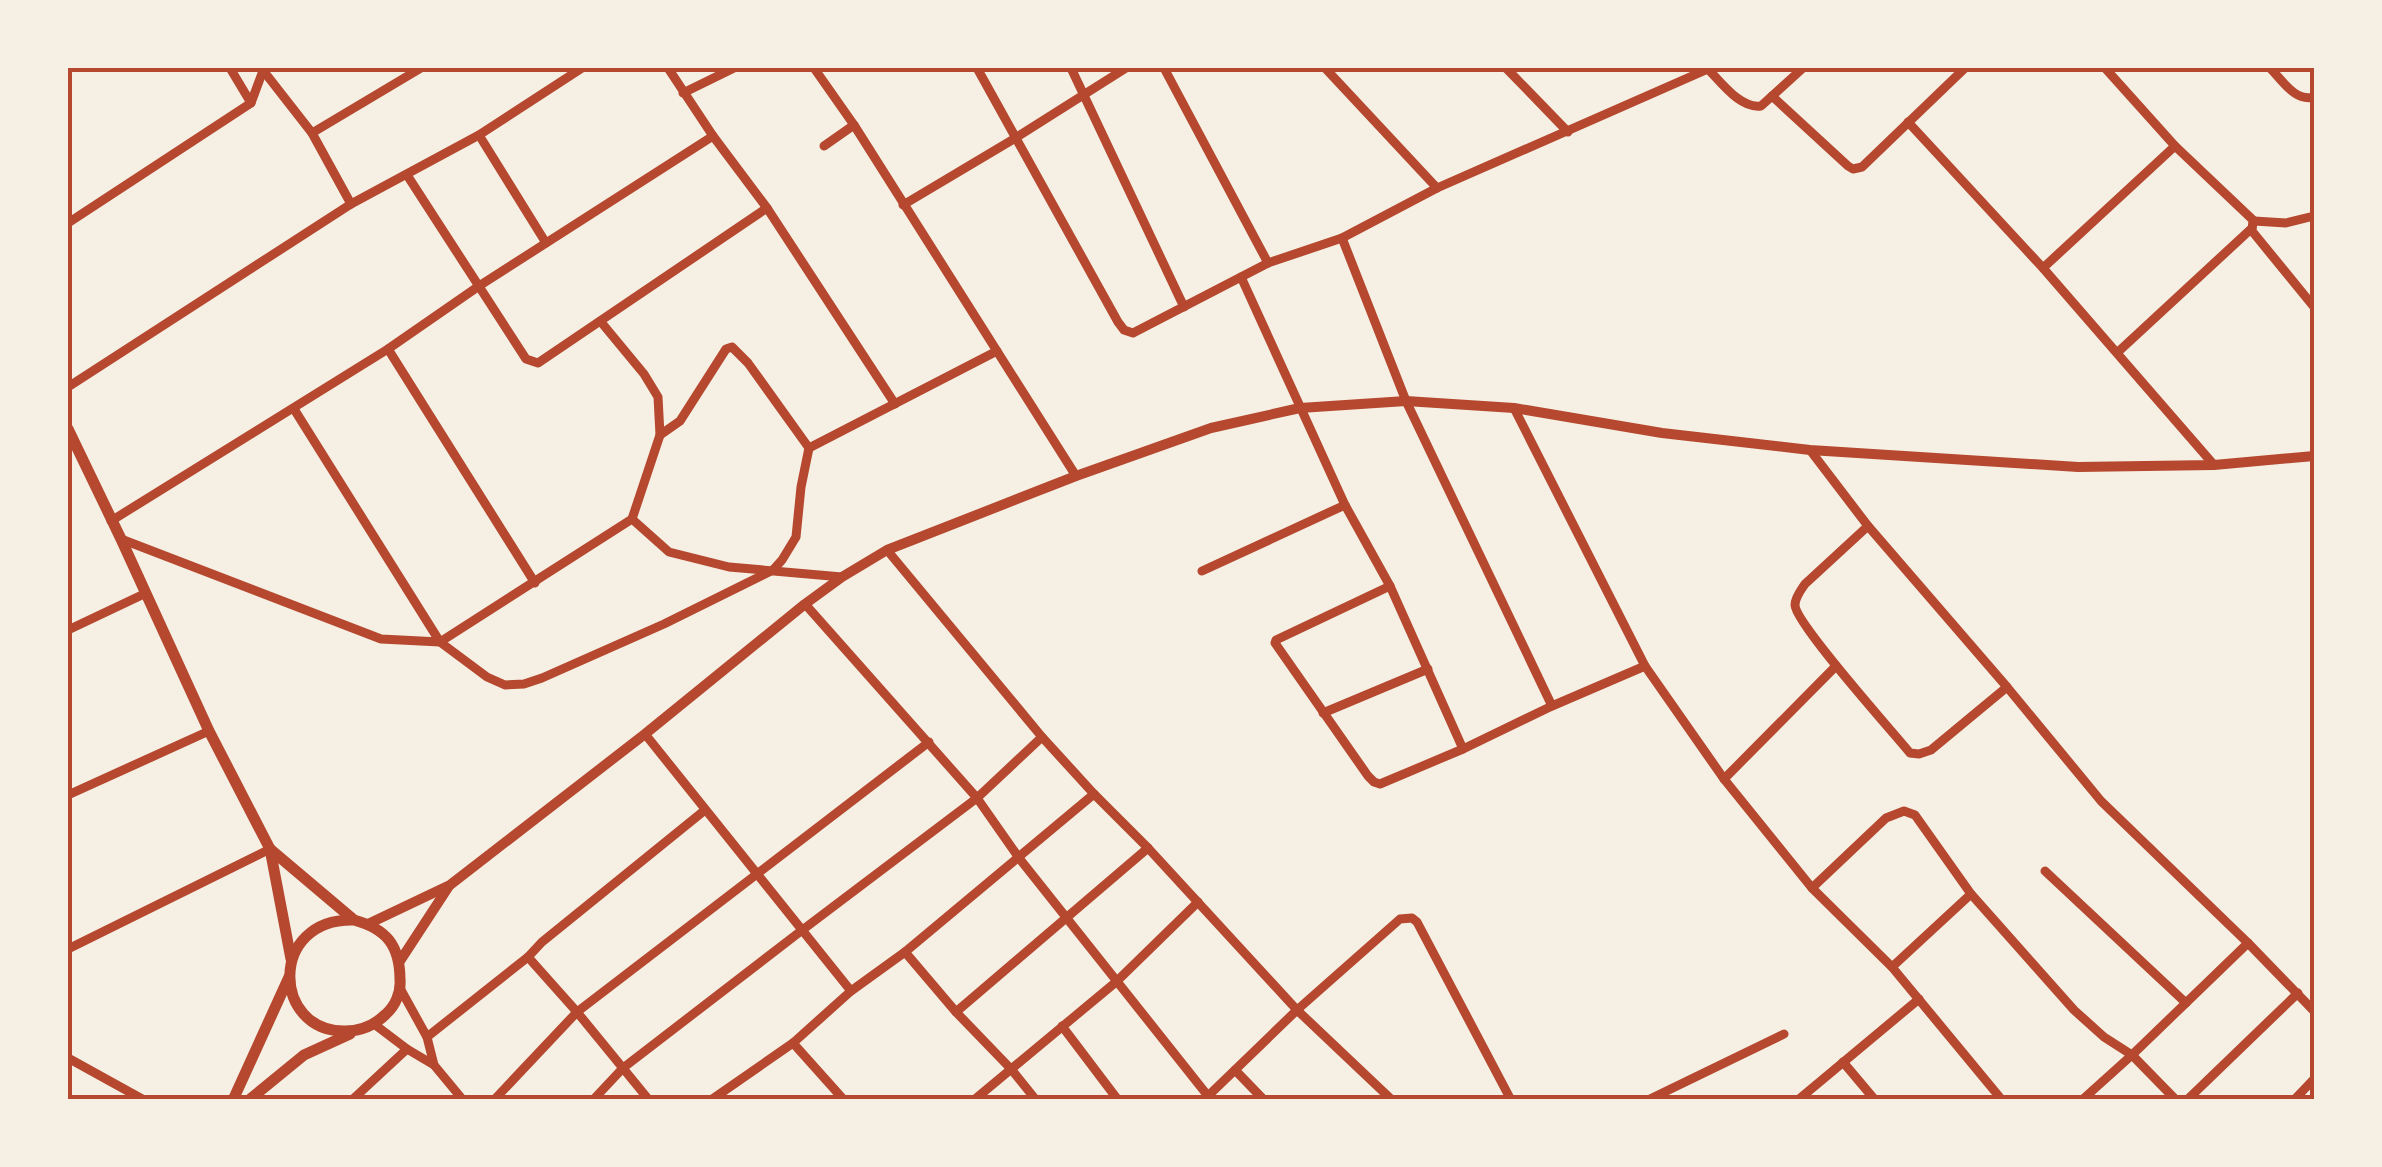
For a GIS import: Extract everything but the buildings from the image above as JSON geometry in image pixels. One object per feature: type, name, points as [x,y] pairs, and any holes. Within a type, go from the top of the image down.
[{"type":"main road","points":[[68,429],[209,732],[270,849],[291,959],[292,996],[302,1012],[318,1025],[336,1032],[356,1031]]},
{"type":"main road","points":[[270,849],[354,920]]},
{"type":"main road","points":[[249,1100],[304,1055],[374,1024],[391,1010],[400,990],[400,960],[394,945],[382,932],[354,920],[318,926],[302,940],[291,959]]},
{"type":"main road","points":[[233,1100],[289,976]]},
{"type":"street","points":[[230,68],[251,103]]},
{"type":"street","points":[[68,223],[251,103],[263,68]]},
{"type":"street","points":[[263,68],[312,133],[350,204]]},
{"type":"street","points":[[312,133],[422,68]]},
{"type":"street","points":[[68,387],[350,204],[480,134],[582,68]]},
{"type":"street","points":[[668,68],[767,208],[895,404]]},
{"type":"street","points":[[684,94],[734,68]]},
{"type":"street","points":[[814,68],[1076,476]]},
{"type":"street","points":[[976,68],[1124,330],[1133,333],[1268,263],[1342,238],[1437,188],[1708,68],[1750,107],[1761,106],[1803,68]]},
{"type":"street","points":[[1070,68],[1184,306]]},
{"type":"street","points":[[903,205],[1126,68]]},
{"type":"street","points":[[1164,68],[1268,263]]},
{"type":"street","points":[[1324,68],[1437,188]]},
{"type":"street","points":[[1506,68],[1568,132]]},
{"type":"street","points":[[1772,96],[1852,169],[1862,167],[1966,68]]},
{"type":"street","points":[[2105,68],[2252,225],[2314,307]]},
{"type":"street","points":[[2270,68],[2297,96],[2314,97]]},
{"type":"street","points":[[1908,122],[2044,268],[2214,464]]},
{"type":"street","points":[[824,146],[854,125]]},
{"type":"street","points":[[480,134],[546,243]]},
{"type":"street","points":[[111,521],[388,349],[713,136]]},
{"type":"street","points":[[2044,268],[2176,146]]},
{"type":"street","points":[[407,174],[530,362],[538,362],[600,322],[767,208]]},
{"type":"street","points":[[2118,352],[2252,225],[2314,216]]},
{"type":"street","points":[[1342,238],[1406,401],[1552,706]]},
{"type":"street","points":[[1241,277],[1345,505],[1390,586],[1463,749]]},
{"type":"street","points":[[121,539],[381,640],[440,642],[632,519],[660,435],[658,398],[644,374],[600,322]]},
{"type":"street","points":[[294,409],[440,642],[487,677],[505,684],[524,684],[542,678],[664,624],[773,570],[782,560],[796,537],[809,448],[748,363],[732,347],[720,356],[680,421],[660,435]]},
{"type":"street","points":[[388,349],[535,583]]},
{"type":"street","points":[[809,448],[996,351]]},
{"type":"street","points":[[368,924],[450,885],[805,604],[887,550],[1211,428],[1300,408],[1406,401],[1514,408],[1662,433],[1810,450],[2078,467],[2214,464],[2314,456]]},
{"type":"street","points":[[1514,408],[1646,666],[1724,779],[1812,888],[1892,967],[2002,1100]]},
{"type":"street","points":[[1810,450],[1868,526],[2101,801],[2314,1011]]},
{"type":"street","points":[[1202,571],[1345,505]]},
{"type":"street","points":[[632,519],[670,552],[729,567],[842,577]]},
{"type":"street","points":[[1868,526],[1805,584],[1795,606],[1798,616],[1836,666],[1910,753],[1931,750],[2008,687]]},
{"type":"street","points":[[887,550],[1094,794],[1297,1010],[1392,1100]]},
{"type":"street","points":[[1390,586],[1274,643],[1368,776],[1380,784],[1646,666]]},
{"type":"street","points":[[68,630],[144,594]]},
{"type":"street","points":[[805,604],[977,798],[1019,858],[1208,1098],[1297,1010],[1400,920],[1412,918],[1511,1100]]},
{"type":"street","points":[[1724,779],[1836,666]]},
{"type":"street","points":[[1323,713],[1428,668]]},
{"type":"street","points":[[68,796],[209,732]]},
{"type":"street","points":[[645,734],[851,991]]},
{"type":"street","points":[[593,1100],[624,1068],[977,798],[1042,737]]},
{"type":"street","points":[[494,1100],[578,1012],[929,742]]},
{"type":"street","points":[[711,1100],[794,1044],[851,991],[906,952],[1094,794]]},
{"type":"street","points":[[427,1037],[706,810]]},
{"type":"street","points":[[1812,888],[1886,818],[1904,812],[1915,815],[1971,894],[2074,1010],[2132,1055],[2176,1100]]},
{"type":"street","points":[[956,1012],[1148,848]]},
{"type":"street","points":[[68,949],[270,849]]},
{"type":"street","points":[[2045,871],[2186,1003]]},
{"type":"street","points":[[400,960],[450,885]]},
{"type":"street","points":[[1892,967],[1971,894]]},
{"type":"street","points":[[974,1100],[1116,982],[1198,902]]},
{"type":"street","points":[[2082,1100],[2248,943]]},
{"type":"street","points":[[906,952],[956,1012],[1012,1068],[1036,1100]]},
{"type":"street","points":[[528,956],[649,1100]]},
{"type":"street","points":[[400,990],[427,1037],[434,1065]]},
{"type":"street","points":[[2187,1100],[2298,993]]},
{"type":"street","points":[[1798,1100],[1919,1000]]},
{"type":"street","points":[[374,1024],[434,1065],[463,1100]]},
{"type":"street","points":[[1062,1026],[1118,1100]]},
{"type":"street","points":[[1648,1100],[1784,1034]]},
{"type":"street","points":[[794,1044],[844,1100]]},
{"type":"street","points":[[352,1100],[407,1050]]},
{"type":"street","points":[[68,1058],[144,1100]]},
{"type":"street","points":[[1843,1062],[1876,1100]]},
{"type":"street","points":[[1235,1070],[1264,1100]]},
{"type":"street","points":[[2294,1100],[2314,1079]]},
{"type":"street","points":[[826,1100],[836,1091]]}]
